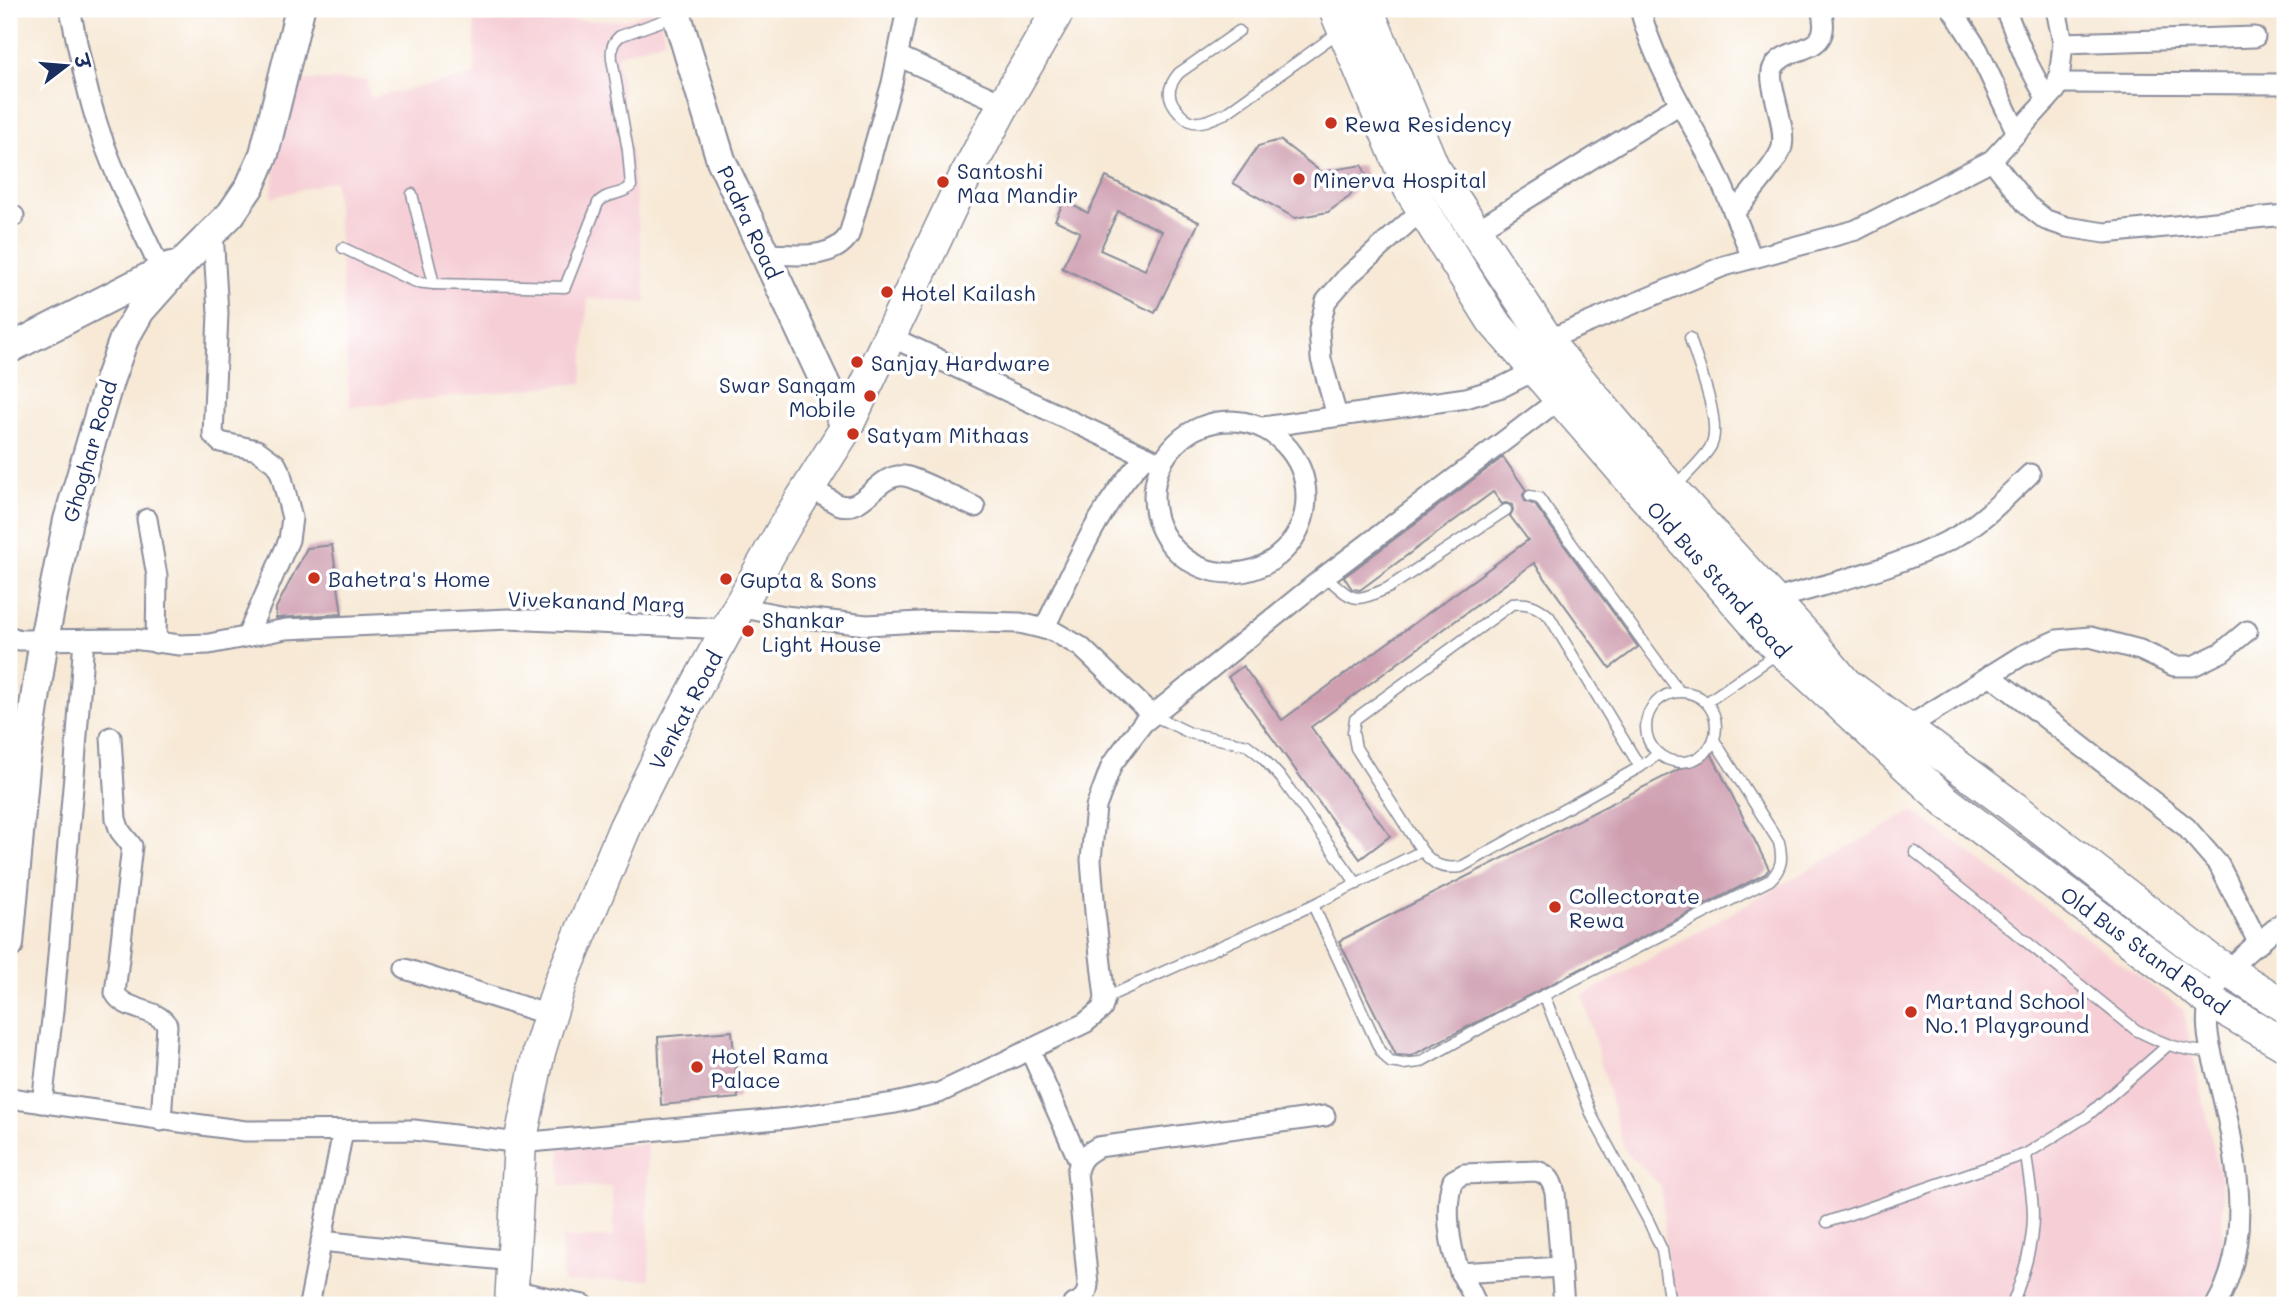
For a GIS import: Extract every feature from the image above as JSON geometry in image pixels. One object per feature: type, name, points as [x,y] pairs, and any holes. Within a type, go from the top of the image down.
[{"type":"main road","name":"Venkat Road","points":[[512,1285],[520,1143],[539,1052],[560,983],[625,827],[733,618],[809,486],[846,428],[964,179],[1059,9]]},
{"type":"main road","name":"Old Bus Stand Road","points":[[1367,9],[1433,167],[1475,231],[1537,357],[1561,398],[1764,634],[1793,644],[2210,960],[2285,1006]]},
{"type":"main road","name":"Old Bus Stand Road","points":[[1338,19],[1410,189],[1493,321],[1537,357],[1672,490],[1773,600],[1793,644],[1944,800],[2210,1001],[2285,1045]]},
{"type":"street","points":[[69,9],[97,124],[111,162],[162,271]]},
{"type":"street","name":"Ghoghar Road","points":[[9,944],[17,774],[68,520],[124,340],[140,311],[187,258],[231,215],[250,186],[264,153],[300,9]]},
{"type":"street","points":[[765,254],[818,254],[835,250],[849,235],[892,83],[907,9]]},
{"type":"street","points":[[1640,9],[1645,28],[1680,104],[1709,157],[1752,258]]},
{"type":"street","points":[[1734,213],[1782,150],[1782,120],[1770,79],[1773,66],[1783,58],[1811,46],[1822,34],[1825,23],[1821,9]]},
{"type":"street","points":[[1952,9],[1978,50],[2017,133]]},
{"type":"street","points":[[2004,9],[2047,100]]},
{"type":"street","points":[[1044,629],[1108,502],[1127,476],[1204,424],[1234,420],[1263,427],[1466,398],[1502,387],[1537,357],[1724,266],[1856,230],[1992,160],[2056,90],[2063,43],[2056,9]]},
{"type":"street","name":"Padra Road","points":[[676,12],[721,160],[846,428]]},
{"type":"street","points":[[2063,43],[2255,37]]},
{"type":"street","points":[[898,56],[1004,104]]},
{"type":"street","points":[[2058,83],[2285,84]]},
{"type":"street","points":[[1475,231],[1680,104]]},
{"type":"street","points":[[1992,160],[2027,205],[2046,220],[2067,227],[2105,233],[2285,215]]},
{"type":"street","points":[[1337,416],[1321,359],[1319,329],[1326,301],[1346,278],[1423,209]]},
{"type":"street","points":[[213,232],[218,313],[213,435],[220,442],[257,450],[276,464],[292,519],[289,540],[247,636]]},
{"type":"street","points":[[9,349],[187,258]]},
{"type":"street","points":[[889,336],[1153,460]]},
{"type":"street","points":[[9,1098],[245,1131],[414,1130],[520,1143],[788,1118],[895,1103],[939,1093],[1093,1018],[1102,1009],[1105,998],[1091,860],[1096,807],[1112,764],[1143,723],[1325,576],[1561,398]]},
{"type":"street","points":[[1153,460],[1157,522],[1173,549],[1197,567],[1226,575],[1256,570],[1282,555],[1300,531],[1307,501],[1303,471],[1287,445],[1263,427]]},
{"type":"street","points":[[1773,600],[1902,561],[1953,538],[1995,507],[2030,474]]},
{"type":"street","points":[[809,486],[839,505],[853,505],[865,499],[878,484],[905,476],[975,507]]},
{"type":"street","points":[[147,519],[157,576],[156,643]]},
{"type":"street","name":"Vivekanand Marg","points":[[9,636],[19,640],[133,639],[180,645],[209,644],[286,629],[494,620],[785,616],[867,625],[937,621],[1020,623],[1053,631],[1081,647],[1152,715]]},
{"type":"street","points":[[1906,728],[2021,656],[2057,640],[2090,636],[2140,650],[2174,666],[2193,666],[2222,652],[2247,631]]},
{"type":"street","points":[[43,1103],[74,776],[83,639]]},
{"type":"street","points":[[1990,675],[2186,827],[2219,864],[2259,944]]},
{"type":"street","points":[[111,737],[116,819],[120,831],[132,846],[115,993],[121,1001],[162,1018],[167,1025],[161,1121]]},
{"type":"street","points":[[2216,1305],[2228,1286],[2235,1263],[2240,1219],[2232,1145],[2208,1026],[2210,1001],[2228,970],[2285,920]]},
{"type":"street","points":[[405,969],[549,1015]]},
{"type":"street","points":[[1030,1050],[1079,1161],[1077,1172],[1088,1285],[1087,1293],[1077,1304]]},
{"type":"street","points":[[1079,1161],[1098,1147],[1325,1116]]},
{"type":"street","points":[[309,1305],[343,1131]]},
{"type":"street","points":[[1476,1305],[1453,1255],[1448,1193],[1453,1180],[1464,1174],[1537,1171],[1552,1181],[1555,1193],[1564,1305]]},
{"type":"street","points":[[321,1241],[512,1285],[584,1305]]},
{"type":"street","points":[[1460,1273],[1561,1267]]},
{"type":"lane","points":[[343,248],[416,282],[565,287],[601,198],[628,190],[631,186],[628,151],[612,59],[614,41],[676,12]]},
{"type":"lane","points":[[1239,31],[1179,73],[1171,82],[1170,103],[1183,116],[1194,122],[1210,120],[1226,113],[1338,19]]},
{"type":"lane","points":[[412,194],[434,284]]},
{"type":"lane","points":[[1672,490],[1712,446],[1715,430],[1713,414],[1690,338]]},
{"type":"lane","points":[[1530,496],[1539,498],[1679,691]]},
{"type":"lane","points":[[1325,576],[1351,598],[1358,600],[1388,588],[1506,510]]},
{"type":"lane","points":[[1640,767],[1549,615],[1524,602],[1513,604],[1355,719],[1353,732],[1356,748],[1422,851],[1434,864],[1444,869],[1461,867],[1640,767],[1658,754]]},
{"type":"lane","points":[[1707,702],[1793,644]]},
{"type":"lane","points":[[1679,691],[1698,696],[1707,702],[1716,720],[1714,740],[1702,756],[1673,762],[1658,754],[1650,744],[1647,734],[1648,714],[1660,698],[1679,691]]},
{"type":"lane","points":[[1152,715],[1190,733],[1247,745],[1261,756],[1282,779],[1357,884]]},
{"type":"lane","points":[[1313,905],[1380,1050],[1390,1062],[1420,1062],[1544,995],[1770,880],[1780,870],[1782,854],[1779,842],[1714,740]]},
{"type":"lane","points":[[1105,998],[1313,905],[1422,851]]},
{"type":"lane","points":[[1915,852],[2136,1030],[2187,1052],[2212,1052]]},
{"type":"lane","points":[[1544,995],[1593,1118],[1662,1250],[1670,1305]]},
{"type":"lane","points":[[1827,1222],[2026,1154],[2087,1116],[2167,1045]]},
{"type":"lane","points":[[2012,1305],[2031,1246],[2033,1214],[2026,1154]]},
{"type":"shaded area","points":[[658,9],[665,40],[617,55],[632,160],[646,303],[588,298],[582,383],[350,407],[335,180],[271,198],[289,80],[367,80],[370,98],[475,75],[475,22],[624,20]]},
{"type":"shaded area","points":[[1913,811],[2183,1009],[2223,1190],[2223,1276],[2201,1305],[1671,1305],[1661,1186],[1624,1149],[1583,996]]},
{"type":"shaded area","points":[[647,1144],[650,1279],[563,1283],[562,1238],[614,1237],[612,1187],[561,1186],[560,1148]]},
{"type":"building","name":"Minerva Hospital","points":[[1280,140],[1321,172],[1362,165],[1366,175],[1349,197],[1328,212],[1295,218],[1233,183],[1258,146]]},
{"type":"building","points":[[1106,177],[1199,222],[1155,313],[1062,268],[1080,232],[1055,220],[1064,201],[1088,213]],"holes":[[[1118,211],[1162,231],[1145,270],[1100,250]]]},
{"type":"building","points":[[1503,457],[1526,490],[1523,495],[1525,501],[1535,505],[1638,647],[1610,668],[1534,563],[1311,727],[1390,836],[1360,859],[1228,677],[1243,666],[1282,720],[1528,540],[1510,516],[1512,505],[1502,504],[1493,492],[1360,590],[1352,589],[1344,577]]},
{"type":"building","name":"Bahetra's Home","points":[[332,545],[342,614],[276,618],[276,608],[307,548]]},
{"type":"building","name":"Collectorate Rewa","points":[[1711,753],[1769,869],[1765,874],[1411,1056],[1396,1055],[1339,941]]},
{"type":"building","name":"Hotel Rama Palace","points":[[732,1031],[738,1098],[661,1105],[658,1037]]},
{"type":"place","name":"Rewa Residency","points":[[1331,123]]},
{"type":"place","name":"Minerva Hospital","points":[[1299,179]]},
{"type":"place","name":"Santoshi Maa Mandir","points":[[943,182]]},
{"type":"place","name":"Hotel Kailash","points":[[887,292]]},
{"type":"place","name":"Sanjay Hardware","points":[[857,362]]},
{"type":"place","name":"Swar Sangam Mobile","points":[[870,396]]},
{"type":"place","name":"Satyam Mithaas","points":[[853,434]]},
{"type":"place","name":"Bahetra's Home","points":[[314,578]]},
{"type":"place","name":"Gupta & Sons","points":[[726,579]]},
{"type":"place","name":"Shankar Light House","points":[[748,631]]},
{"type":"place","name":"Collectorate Rewa","points":[[1555,907]]},
{"type":"place","name":"Martand School No.1 Playground","points":[[1911,1012]]},
{"type":"place","name":"Hotel Rama Palace","points":[[697,1067]]}]
